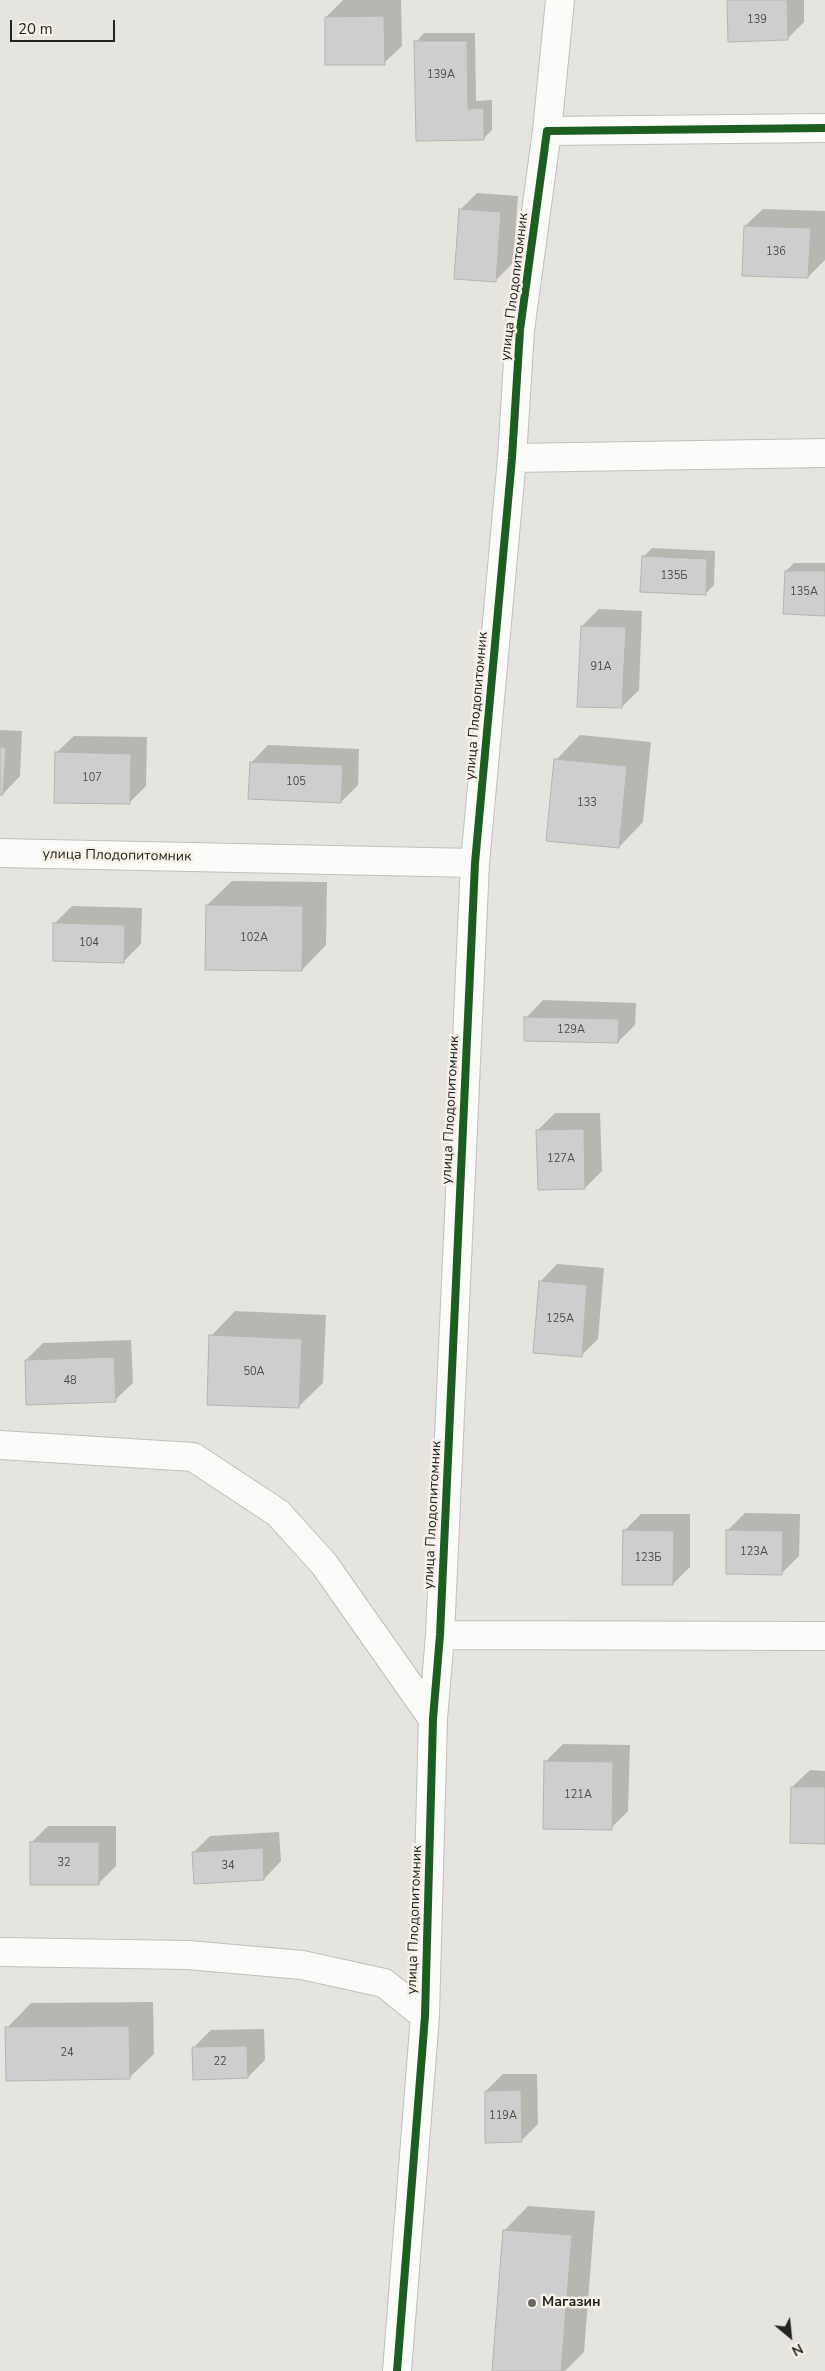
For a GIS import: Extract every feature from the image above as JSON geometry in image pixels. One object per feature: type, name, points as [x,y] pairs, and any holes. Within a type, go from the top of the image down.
[{"type":"street","name":"улица Плодопитомник","points":[[396,2371],[425,2016],[433,1719],[440,1635],[475,863],[512,458],[520,330],[547,131],[560,0]]},
{"type":"street","points":[[547,131],[825,128]]},
{"type":"street","points":[[512,458],[825,453]]},
{"type":"street","name":"улица Плодопитомник","points":[[0,853],[475,863]]},
{"type":"street","points":[[0,1444],[193,1457],[278,1513],[324,1564],[433,1719]]},
{"type":"street","points":[[440,1635],[825,1636]]},
{"type":"street","points":[[0,1952],[188,1955],[302,1965],[384,1984],[425,2016]]},
{"type":"building","points":[[727,0],[787,0],[788,40],[728,42]]},
{"type":"building","points":[[384,16],[385,65],[325,65],[325,17]]},
{"type":"building","points":[[414,41],[467,41],[468,109],[484,108],[484,140],[416,141]]},
{"type":"building","points":[[459,209],[501,212],[496,282],[454,279]]},
{"type":"building","points":[[744,226],[811,228],[808,278],[742,276]]},
{"type":"building","points":[[642,556],[707,559],[706,595],[640,592]]},
{"type":"building","points":[[785,571],[825,571],[825,616],[783,614]]},
{"type":"building","points":[[581,626],[626,627],[622,708],[577,707]]},
{"type":"building","points":[[0,747],[6,748],[3,795],[0,795]]},
{"type":"building","points":[[55,752],[131,754],[130,804],[54,803]]},
{"type":"building","points":[[554,759],[627,766],[619,848],[546,841]]},
{"type":"building","points":[[250,762],[343,765],[341,803],[248,799]]},
{"type":"building","points":[[206,905],[303,906],[302,971],[205,970]]},
{"type":"building","points":[[53,923],[125,925],[124,963],[53,961]]},
{"type":"building","points":[[524,1017],[619,1019],[618,1043],[524,1041]]},
{"type":"building","points":[[584,1129],[585,1189],[538,1190],[536,1130]]},
{"type":"building","points":[[539,1281],[587,1285],[582,1357],[533,1353]]},
{"type":"building","points":[[209,1335],[302,1339],[299,1408],[207,1405]]},
{"type":"building","points":[[114,1357],[116,1402],[26,1405],[25,1360]]},
{"type":"building","points":[[623,1530],[674,1531],[673,1585],[622,1585]]},
{"type":"building","points":[[726,1530],[783,1531],[782,1575],[726,1574]]},
{"type":"building","points":[[544,1761],[613,1762],[612,1830],[543,1829]]},
{"type":"building","points":[[791,1787],[825,1787],[825,1844],[790,1843]]},
{"type":"building","points":[[30,1842],[99,1842],[99,1885],[30,1885]]},
{"type":"building","points":[[263,1848],[264,1880],[194,1884],[192,1852]]},
{"type":"building","points":[[129,2026],[130,2079],[6,2081],[5,2027]]},
{"type":"building","points":[[247,2046],[248,2078],[193,2080],[192,2047]]},
{"type":"building","points":[[521,2090],[522,2142],[485,2143],[485,2091]]},
{"type":"building","name":"Магазин","points":[[503,2230],[572,2235],[561,2371],[492,2371]]},
{"type":"cycle path","points":[[397,2371],[425,2016],[433,1719],[440,1635],[475,863],[512,458],[520,330],[547,131],[825,128]]},
{"type":"place","name":"Магазин","points":[[532,2303]]}]
